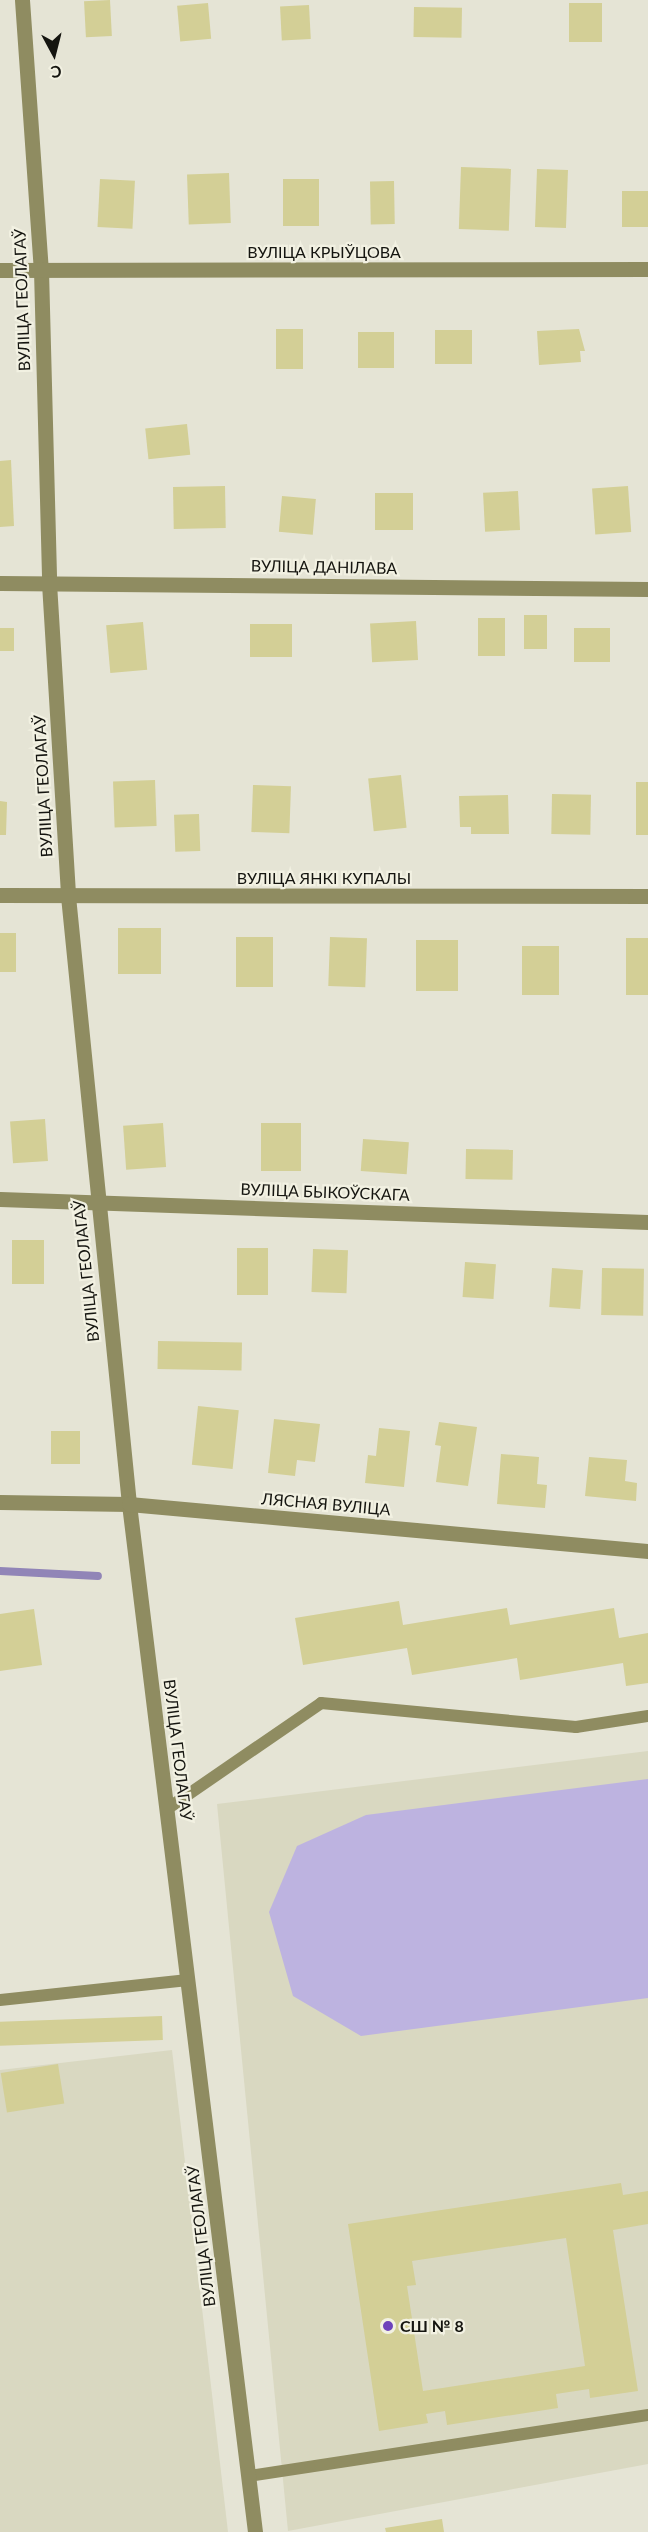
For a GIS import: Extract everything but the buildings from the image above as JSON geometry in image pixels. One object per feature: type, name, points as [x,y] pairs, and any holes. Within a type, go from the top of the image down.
[{"type":"street","name":"ВУЛІЦА ГЕОЛАГАЎ","points":[[22,0],[41,270],[49,583],[68,896],[129,1504],[255,2532]]},
{"type":"street","name":"ВУЛІЦА КРЫЎЦОВА","points":[[0,270],[648,269]]},
{"type":"street","name":"ВУЛІЦА ДАНІЛАВА","points":[[0,583],[648,589]]},
{"type":"street","name":"ВУЛІЦА ЯНКІ КУПАЛЫ","points":[[0,895],[648,896]]},
{"type":"street","name":"ВУЛІЦА БЫКОЎСКАГА","points":[[0,1199],[648,1222]]},
{"type":"street","name":"ЛЯСНАЯ ВУЛІЦА","points":[[0,1502],[129,1504],[648,1551]]},
{"type":"lane","points":[[167,1809],[321,1703],[576,1727],[648,1716]]},
{"type":"lane","points":[[0,2000],[188,1980]]},
{"type":"lane","points":[[249,2476],[648,2415]]},
{"type":"shaded area","points":[[648,1751],[648,2464],[288,2531],[217,1804]]},
{"type":"shaded area","points":[[648,1779],[648,1998],[361,2036],[293,1996],[269,1912],[297,1846],[366,1815]]},
{"type":"shaded area","points":[[172,2050],[228,2532],[0,2532],[0,2070]]},
{"type":"waterway","points":[[0,1571],[98,1576]]},
{"type":"place","name":"СШ № 8","points":[[388,2326]]}]
